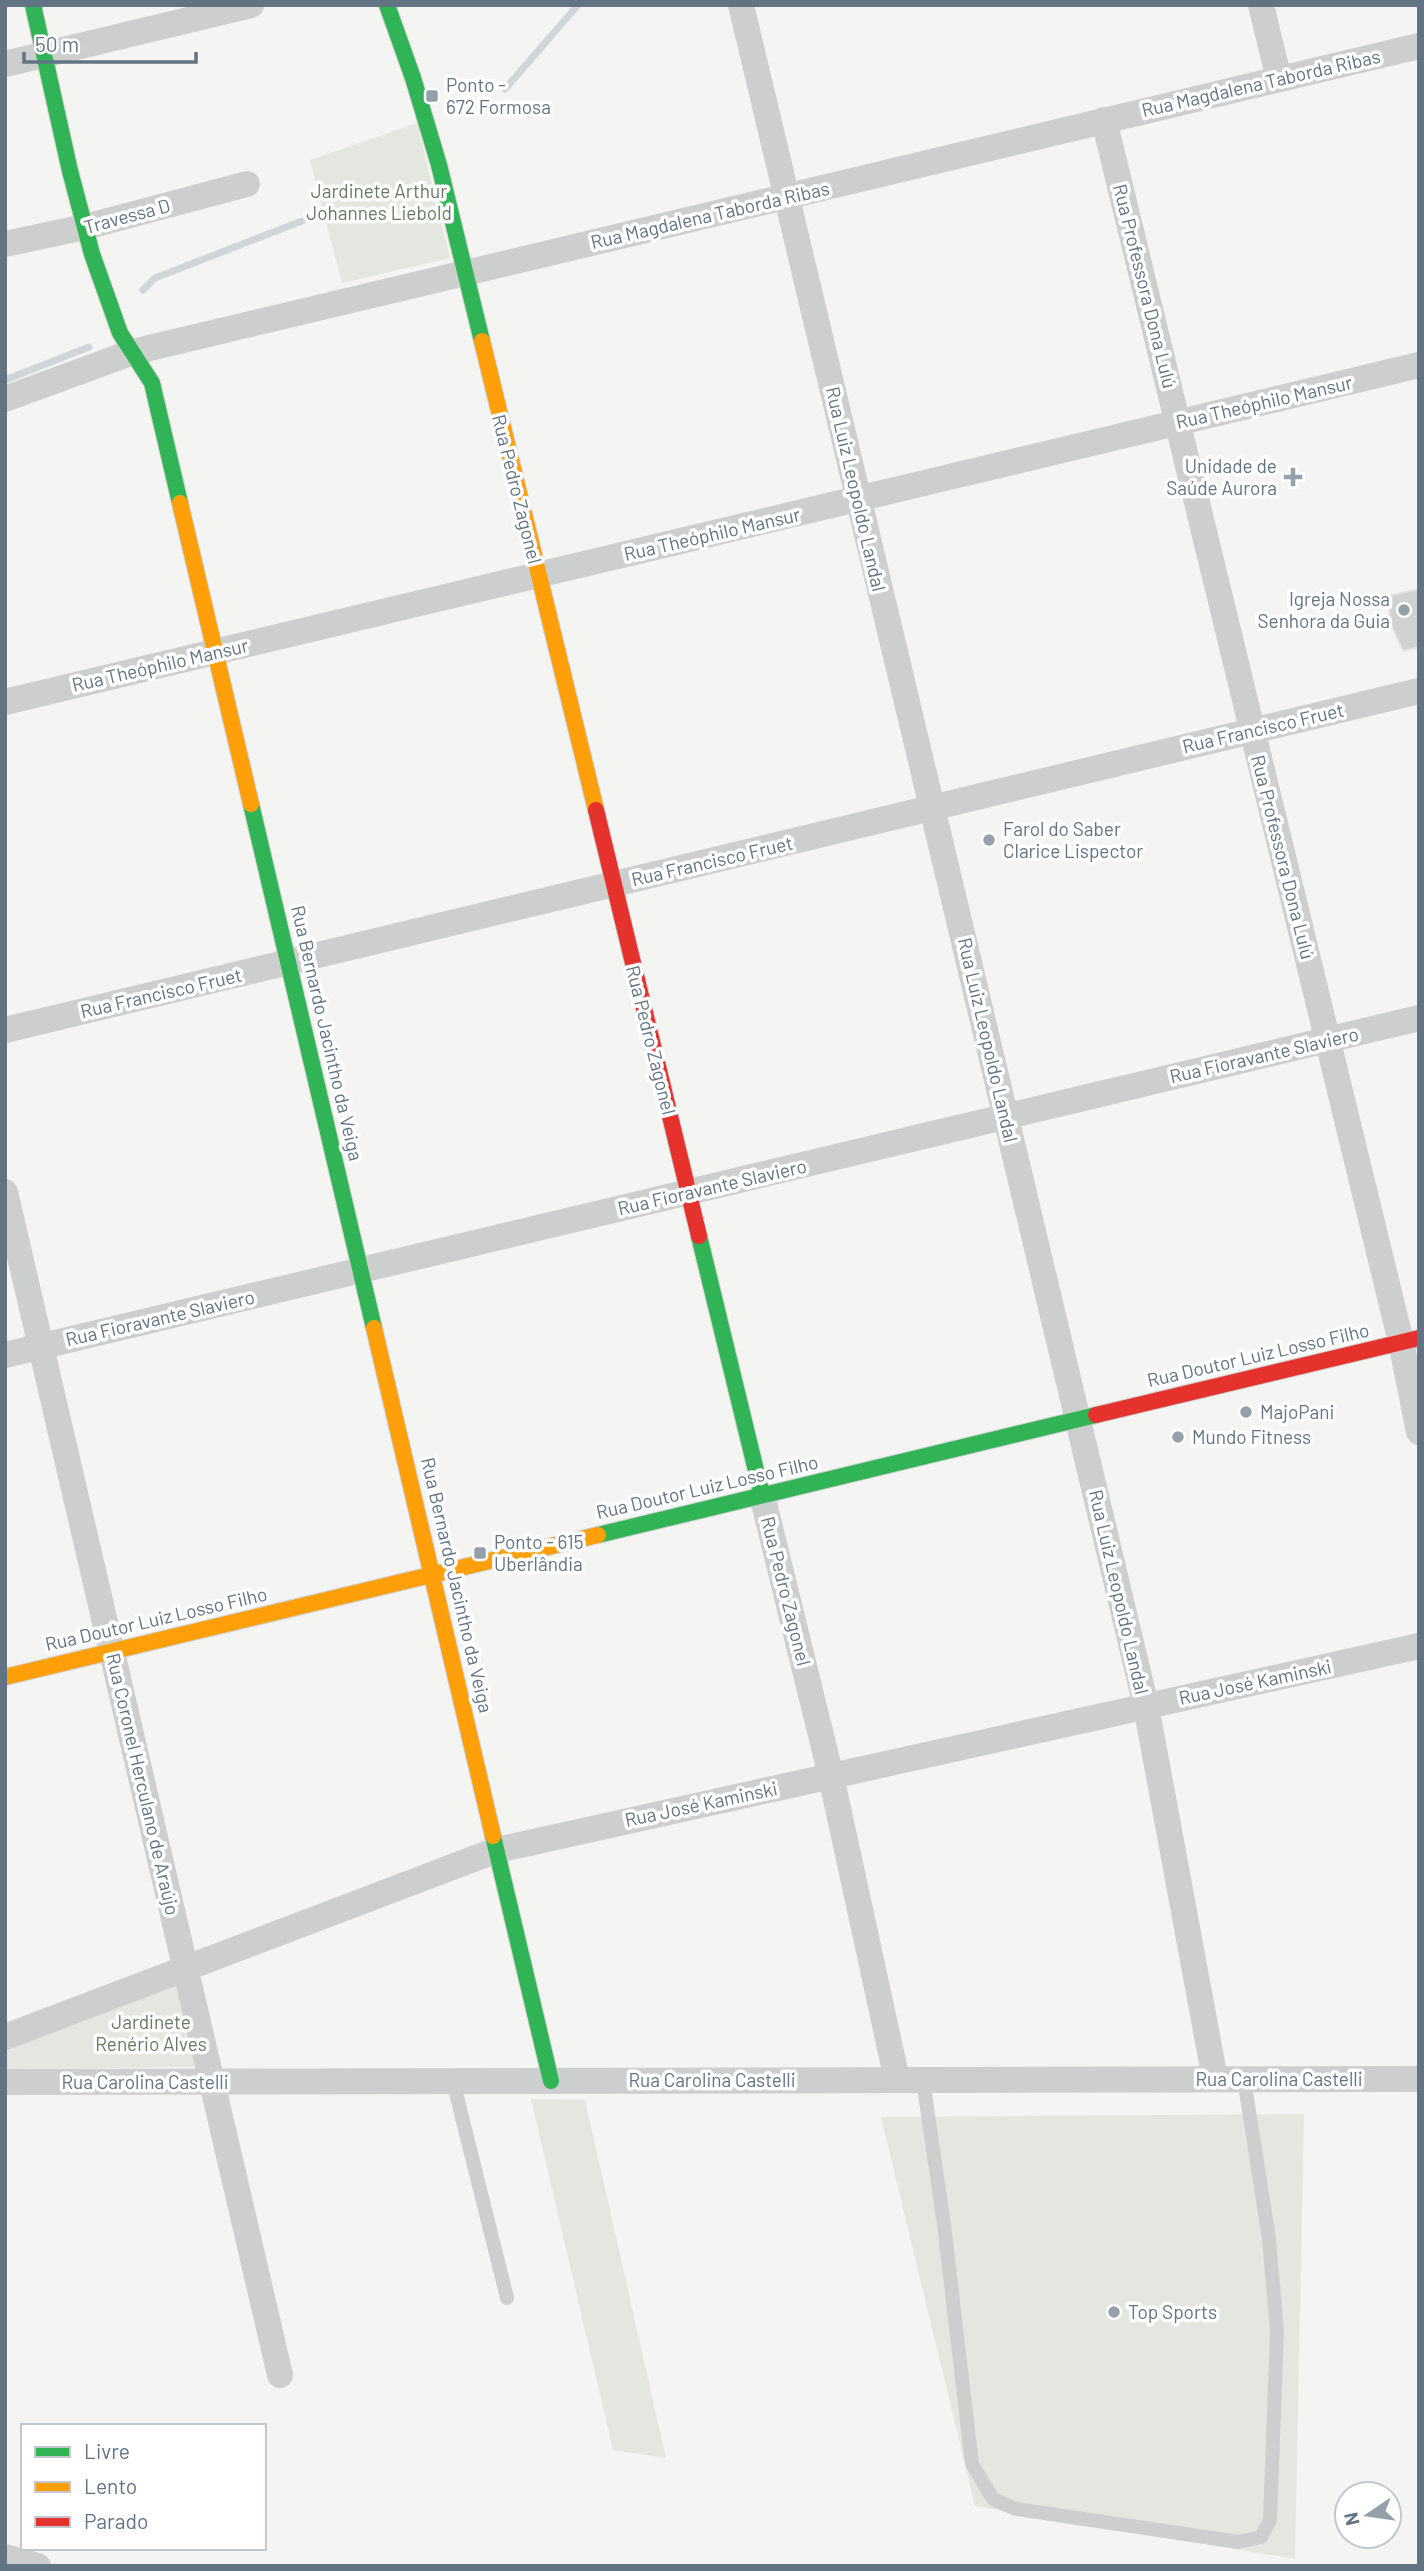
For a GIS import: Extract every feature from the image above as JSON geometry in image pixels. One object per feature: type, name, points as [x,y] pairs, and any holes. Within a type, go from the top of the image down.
[{"type":"street","name":"Rua Bernardo Jacintho da Veiga","points":[[33,5],[85,227],[121,335],[147,371],[152,383],[551,2081]]},
{"type":"street","points":[[5,64],[251,5]]},
{"type":"street","name":"Rua Pedro Zagonel","points":[[387,5],[426,123],[465,273],[831,1776],[897,2080]]},
{"type":"street","name":"Rua Luiz Leopoldo Landal","points":[[741,5],[1146,1706],[1215,2079]]},
{"type":"street","points":[[1261,5],[1279,79]]},
{"type":"street","name":"Rua Magdalena Taborda Ribas","points":[[5,399],[133,352],[1419,46]]},
{"type":"street","name":"Rua Professora Dona Lulú","points":[[1104,120],[1328,1040],[1410,1340],[1419,1432]]},
{"type":"street","name":"Travessa D","points":[[5,244],[85,227],[247,184]]},
{"type":"street","name":"Rua Theóphilo Mansur","points":[[5,702],[1419,365]]},
{"type":"street","name":"Rua Francisco Fruet","points":[[5,1030],[1419,691]]},
{"type":"street","name":"Rua Fioravante Slaviero","points":[[5,1355],[1419,1018]]},
{"type":"street","name":"Rua Coronel Herculano de Araújo","points":[[5,1192],[280,2375]]},
{"type":"street","name":"Rua Doutor Luiz Losso Filho","points":[[5,1677],[1410,1340]]},
{"type":"street","name":"Rua José Kaminski","points":[[5,2037],[497,1850],[1419,1646]]},
{"type":"street","name":"Rua Carolina Castelli","points":[[5,2082],[1419,2079]]},
{"type":"street","points":[[5,2557],[38,2566]]},
{"type":"lane","points":[[923,2080],[944,2225],[972,2464],[993,2499],[1016,2509],[1239,2542],[1261,2537],[1270,2520],[1277,2331],[1269,2239],[1244,2079]]},
{"type":"lane","points":[[453,2081],[507,2298]]},
{"type":"green space","name":"Jardinete Arthur Johannes Liebold","points":[[417,123],[450,258],[342,283],[310,160]]},
{"type":"green space","name":"Jardinete Renério Alves","points":[[177,1985],[196,2067],[5,2069],[5,2050]]},
{"type":"green space","points":[[531,2099],[585,2100],[666,2458],[613,2450]]},
{"type":"green space","name":"Top Sports","points":[[1304,2114],[1295,2559],[975,2506],[881,2117]]},
{"type":"building","name":"Igreja Nossa Senhora da Guia","points":[[1419,589],[1419,647],[1403,651],[1391,625],[1387,596]]},
{"type":"waterway","points":[[505,89],[578,5]]},
{"type":"waterway","points":[[143,290],[155,278],[302,221]]},
{"type":"waterway","points":[[5,380],[89,347]]},
{"type":"traffic: fast","points":[[33,5],[70,171],[92,254],[120,333],[152,383],[180,503]]},
{"type":"traffic: fast","points":[[387,5],[413,78],[439,165],[482,341]]},
{"type":"traffic: fast","points":[[251,804],[374,1328]]},
{"type":"traffic: fast","points":[[699,1236],[762,1495]]},
{"type":"traffic: fast","points":[[598,1535],[1096,1415]]},
{"type":"traffic: fast","points":[[493,1836],[551,2081]]},
{"type":"traffic: slow","points":[[482,341],[596,810]]},
{"type":"traffic: slow","points":[[180,503],[251,804]]},
{"type":"traffic: slow","points":[[374,1328],[493,1836]]},
{"type":"traffic: slow","points":[[5,1677],[598,1535]]},
{"type":"traffic: jam","points":[[596,810],[699,1236]]},
{"type":"traffic: jam","points":[[1096,1415],[1419,1338]]},
{"type":"place","name":"Ponto - 672 Formosa","points":[[432,96]]},
{"type":"place","name":"Unidade de Saúde Aurora","points":[[1293,477]]},
{"type":"place","name":"Igreja Nossa Senhora da Guia","points":[[1404,610]]},
{"type":"place","name":"Farol do Saber Clarice Lispector","points":[[989,840]]},
{"type":"place","name":"MajoPani","points":[[1246,1412]]},
{"type":"place","name":"Mundo Fitness","points":[[1178,1437]]},
{"type":"place","name":"Ponto - 615 Uberlândia","points":[[480,1553]]},
{"type":"place","name":"Top Sports","points":[[1114,2312]]}]
